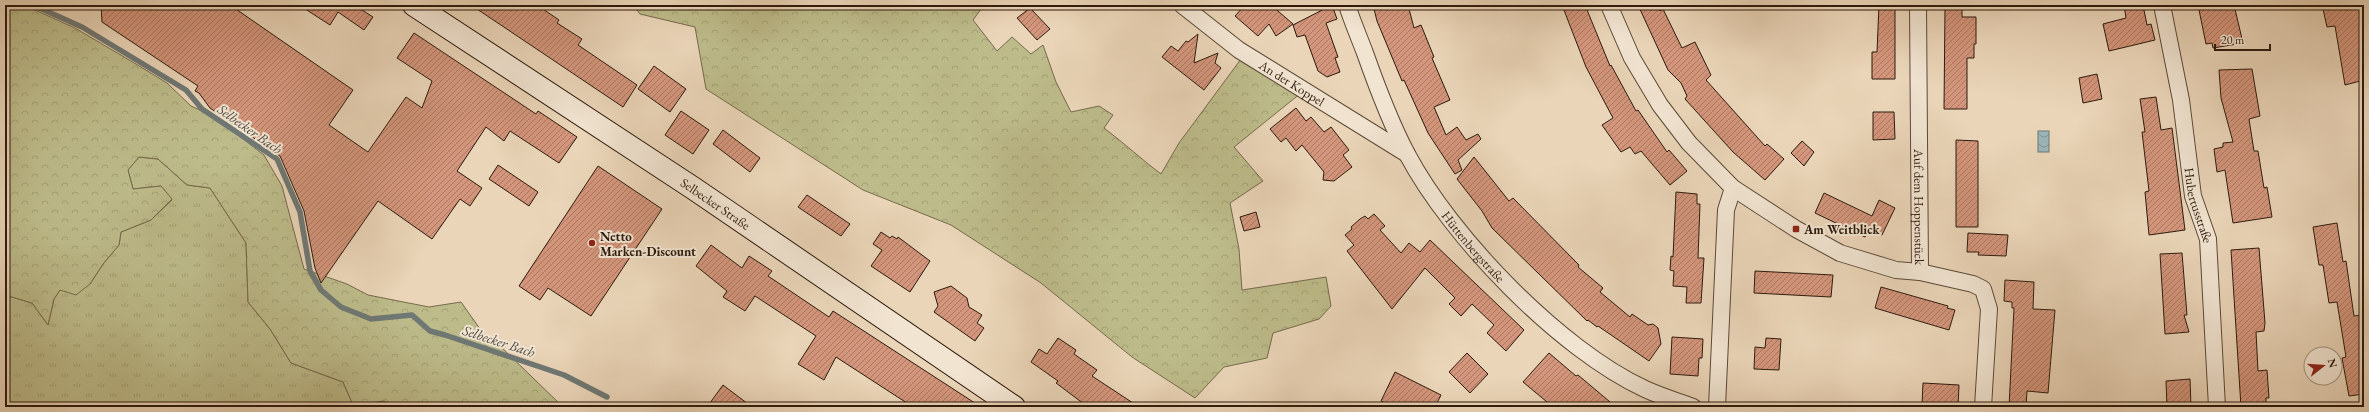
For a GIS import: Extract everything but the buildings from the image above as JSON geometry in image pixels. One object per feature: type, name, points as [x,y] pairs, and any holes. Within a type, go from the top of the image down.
[{"type":"main road","name":"Selbecker Straße","points":[[414,5],[693,188],[1014,407]]},
{"type":"street","name":"An der Koppel","points":[[1182,5],[1238,50],[1407,154]]},
{"type":"street","name":"Hüttenbergstraße","points":[[1347,5],[1377,85],[1407,154],[1438,202],[1488,264],[1531,307],[1563,335],[1603,364],[1644,388],[1693,407]]},
{"type":"street","points":[[1609,5],[1632,58],[1660,105],[1690,143],[1732,188],[1796,229],[1840,253],[1896,270],[1920,272]]},
{"type":"street","name":"Auf dem Hoppenstück","points":[[1918,5],[1920,272],[1972,284],[1983,289],[1989,309],[1983,407]]},
{"type":"street","name":"Hubertusstraße","points":[[2162,5],[2181,100],[2193,196],[2208,239],[2217,407]]},
{"type":"street","points":[[1716,407],[1726,210],[1732,188]]},
{"type":"green space","points":[[5,5],[24,5],[75,28],[167,83],[191,106],[213,116],[264,155],[282,186],[304,269],[347,284],[368,295],[429,307],[461,302],[485,336],[498,344],[563,407],[398,407],[384,401],[353,405],[343,382],[291,363],[270,329],[248,302],[246,243],[210,188],[187,185],[158,159],[139,157],[128,170],[133,189],[161,186],[172,199],[151,220],[121,232],[119,245],[103,264],[90,284],[76,295],[60,290],[54,299],[48,325],[32,303],[5,295]]},
{"type":"green space","points":[[633,5],[984,5],[973,20],[997,51],[1012,37],[1031,54],[1043,45],[1056,82],[1071,112],[1099,106],[1113,115],[1104,128],[1161,174],[1179,143],[1241,59],[1301,93],[1234,147],[1263,181],[1230,203],[1239,249],[1242,290],[1326,277],[1331,306],[1319,319],[1273,333],[1267,358],[1224,367],[1195,398],[1132,357],[1041,283],[951,225],[863,190],[706,89],[695,27],[640,14]]},
{"type":"green space","points":[[139,157],[158,159],[187,185],[210,188],[246,243],[248,302],[270,329],[291,363],[343,382],[353,405],[384,401],[398,407],[5,407],[5,295],[32,303],[48,325],[54,299],[60,290],[90,284],[103,264],[119,245],[121,232],[151,220],[172,200],[161,186],[133,189],[128,170]]},
{"type":"water","points":[[2038,131],[2049,131],[2049,152],[2038,152]]},
{"type":"waterway","name":"Selbecker Bach","points":[[33,5],[82,27],[186,90],[202,109],[277,159],[300,212],[310,271],[321,290],[341,307],[371,319],[412,315],[430,331],[564,375],[607,397]]},
{"type":"place","name":"Am Weitblick","points":[[1796,229]]},
{"type":"place","name":"Netto Marken-Discount","points":[[592,243]]}]
